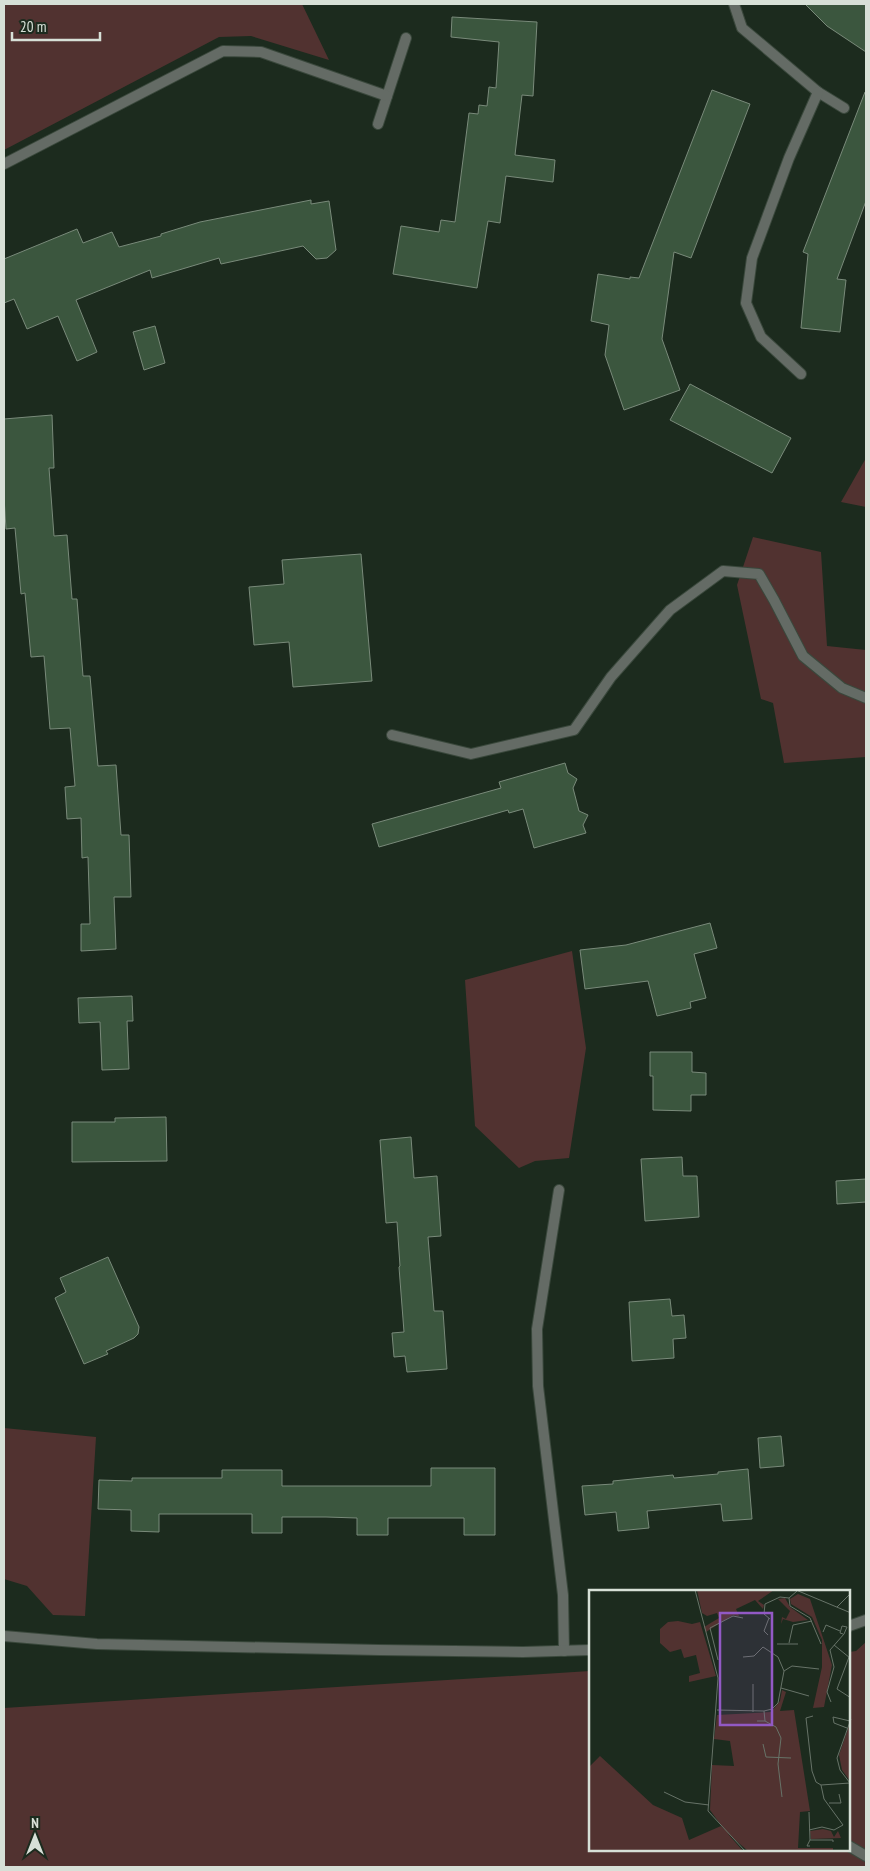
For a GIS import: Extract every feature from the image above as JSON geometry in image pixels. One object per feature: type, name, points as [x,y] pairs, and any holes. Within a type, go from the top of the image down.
[{"type":"street","points":[[734,4],[742,28],[818,92],[844,108]]},
{"type":"street","points":[[378,124],[406,38]]},
{"type":"street","points":[[4,164],[222,51],[261,52],[387,96]]},
{"type":"street","points":[[801,374],[761,336],[746,303],[752,258],[789,158],[818,92]]},
{"type":"street","points":[[392,735],[471,754],[574,730],[611,677],[670,610],[723,571],[759,574],[803,656],[842,688],[866,698]]},
{"type":"street","points":[[559,1190],[537,1329],[538,1386],[563,1595],[564,1651]]},
{"type":"street","points":[[850,1626],[866,1620]]},
{"type":"street","points":[[4,1636],[97,1644],[379,1650],[589,1650]]},
{"type":"street","points":[[850,1847],[866,1856]]},
{"type":"shaded area","points":[[4,4],[302,4],[329,60],[251,36],[219,37],[4,150]]},
{"type":"shaded area","points":[[866,458],[866,507],[841,502]]},
{"type":"shaded area","points":[[753,537],[821,552],[827,646],[866,650],[866,757],[784,763],[773,703],[761,699],[737,585]]},
{"type":"shaded area","points":[[572,951],[586,1048],[569,1158],[535,1161],[519,1168],[475,1126],[465,980]]},
{"type":"shaded area","points":[[4,1428],[96,1437],[85,1616],[53,1615],[27,1586],[4,1579]]},
{"type":"shaded area","points":[[866,1642],[866,1867],[4,1867],[4,1708],[589,1671],[589,1851],[850,1851],[850,1652],[856,1651]]},
{"type":"building","points":[[805,4],[866,4],[866,52],[827,26]]},
{"type":"building","points":[[452,17],[537,22],[533,96],[522,95],[515,155],[555,160],[553,182],[506,176],[500,223],[488,221],[477,288],[393,274],[401,226],[439,232],[441,220],[455,222],[469,113],[478,114],[479,105],[487,106],[489,87],[496,88],[499,42],[451,37]]},
{"type":"building","points":[[712,90],[750,104],[691,258],[674,252],[662,339],[680,390],[624,410],[605,355],[609,325],[591,321],[598,274],[630,279],[630,277],[639,278]]},
{"type":"building","points":[[865,92],[866,201],[837,279],[846,280],[840,332],[801,328],[808,254],[803,252]]},
{"type":"building","points":[[311,200],[311,204],[329,201],[336,250],[327,258],[316,259],[303,246],[221,264],[219,258],[152,278],[150,270],[76,300],[97,352],[77,361],[58,316],[27,329],[14,299],[4,303],[4,259],[77,229],[83,243],[112,232],[119,247],[161,236],[161,234],[200,222]]},
{"type":"building","points":[[155,326],[165,363],[144,370],[133,332]]},
{"type":"building","points":[[690,384],[791,438],[772,473],[670,420]]},
{"type":"building","points":[[52,415],[54,468],[49,468],[54,536],[67,535],[72,599],[77,599],[83,676],[90,676],[98,766],[116,765],[121,835],[129,835],[131,897],[114,897],[116,949],[81,951],[81,924],[90,924],[88,857],[82,858],[81,818],[67,819],[65,787],[75,786],[70,728],[50,729],[44,656],[31,657],[25,593],[21,594],[15,528],[6,529],[4,419]]},
{"type":"building","points":[[361,554],[372,681],[293,687],[289,642],[254,645],[249,587],[284,584],[282,560]]},
{"type":"building","points":[[565,763],[568,773],[577,779],[573,788],[579,811],[588,815],[583,825],[586,833],[534,848],[523,809],[509,813],[508,810],[379,847],[372,824],[501,788],[499,782]]},
{"type":"building","points":[[710,923],[717,948],[694,954],[706,998],[690,1002],[691,1008],[657,1016],[648,981],[585,989],[580,950],[626,945]]},
{"type":"building","points":[[132,996],[133,1021],[127,1021],[129,1069],[102,1070],[100,1022],[79,1023],[78,998]]},
{"type":"building","points":[[650,1052],[692,1052],[692,1072],[706,1073],[706,1095],[691,1095],[691,1111],[653,1110],[653,1076],[650,1076]]},
{"type":"building","points":[[166,1117],[167,1161],[72,1162],[72,1122],[115,1122],[115,1118]]},
{"type":"building","points":[[411,1137],[414,1178],[437,1176],[441,1236],[428,1237],[434,1311],[443,1311],[447,1369],[407,1372],[405,1356],[394,1357],[392,1333],[404,1332],[400,1266],[397,1222],[386,1223],[380,1140]]},
{"type":"building","points":[[682,1157],[683,1176],[697,1176],[699,1217],[645,1221],[641,1159]]},
{"type":"building","points":[[866,1179],[866,1202],[837,1204],[836,1181]]},
{"type":"building","points":[[108,1257],[139,1327],[138,1334],[134,1338],[106,1351],[108,1354],[84,1364],[55,1298],[66,1292],[60,1278]]},
{"type":"building","points":[[670,1299],[672,1316],[684,1315],[686,1338],[673,1339],[674,1358],[632,1361],[629,1302]]},
{"type":"building","points":[[781,1436],[784,1466],[760,1468],[758,1438]]},
{"type":"building","points":[[431,1468],[495,1468],[495,1535],[464,1535],[464,1518],[388,1518],[388,1535],[357,1535],[357,1518],[282,1517],[282,1533],[252,1533],[252,1514],[159,1514],[159,1532],[131,1531],[131,1510],[98,1509],[99,1480],[132,1481],[132,1478],[222,1478],[222,1470],[282,1470],[282,1486],[431,1486]]},
{"type":"building","points":[[748,1469],[752,1519],[723,1521],[721,1504],[647,1511],[649,1528],[618,1531],[616,1512],[585,1515],[582,1486],[613,1484],[613,1481],[673,1475],[674,1478],[718,1474],[718,1472]]}]
